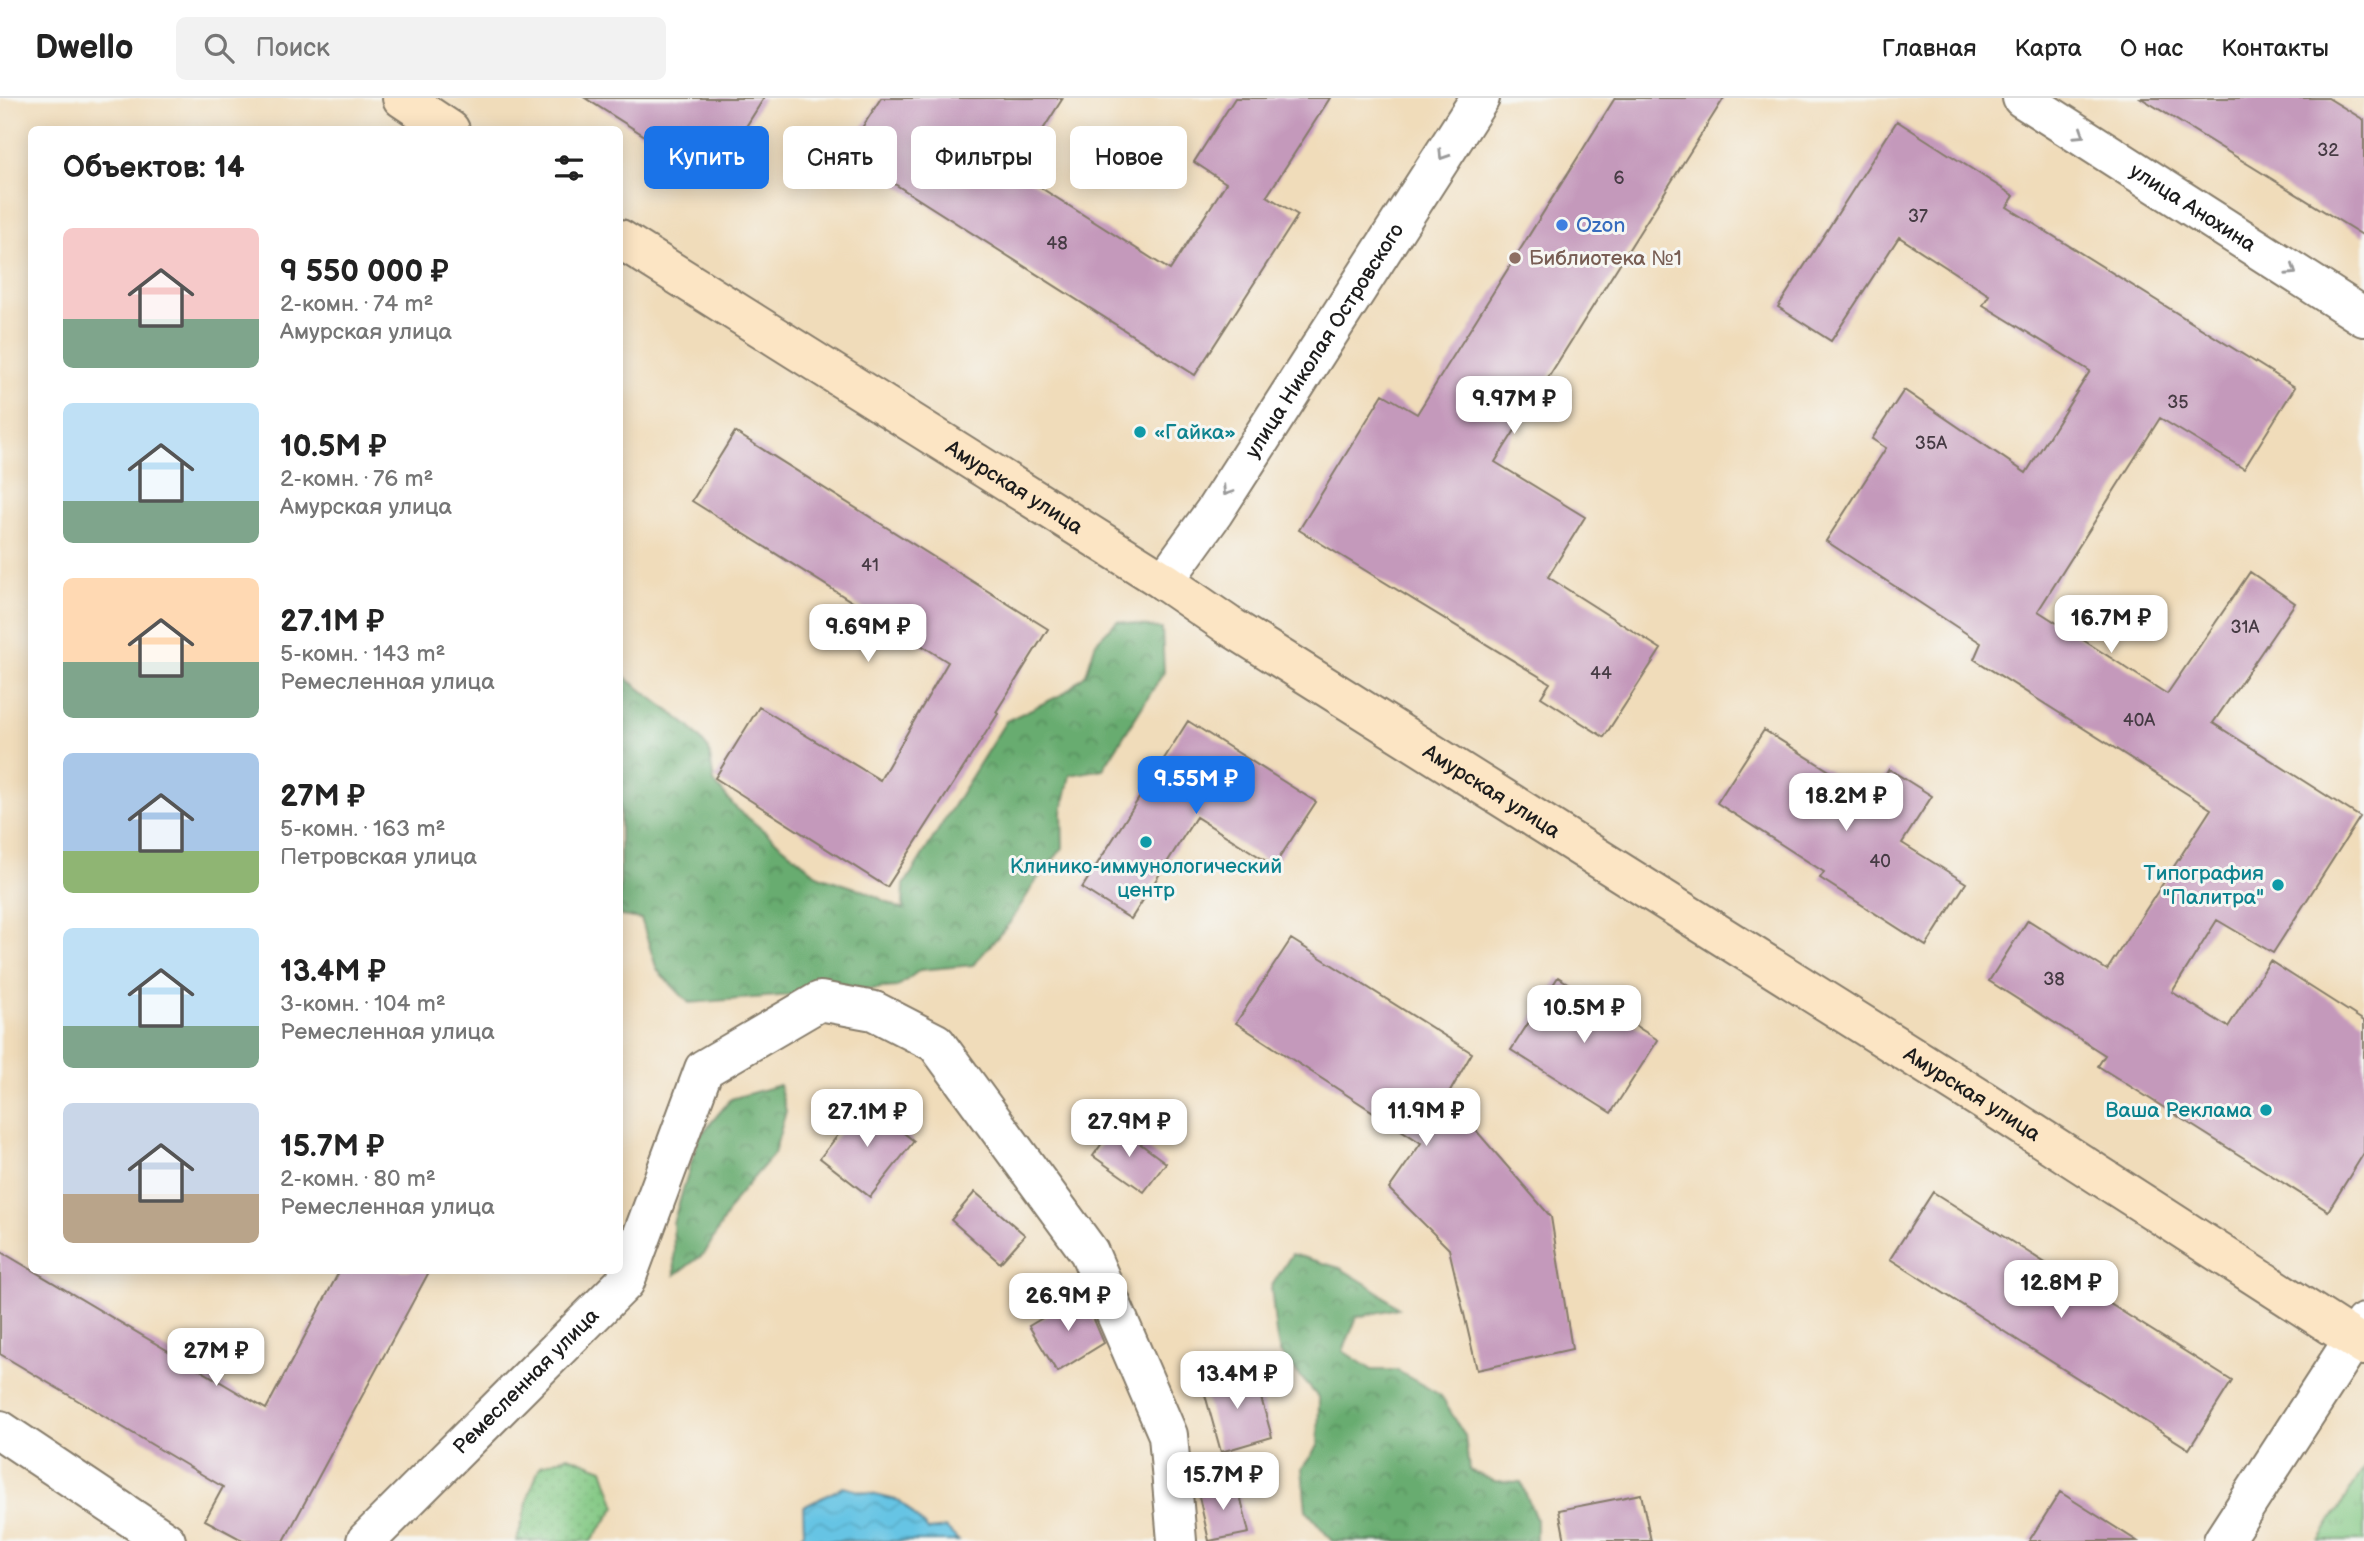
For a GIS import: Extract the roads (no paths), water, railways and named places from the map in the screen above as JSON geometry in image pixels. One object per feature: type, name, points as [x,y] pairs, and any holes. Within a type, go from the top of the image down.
[{"type":"main road","points":[[402,98],[444,126]]},
{"type":"main road","name":"Амурская улица","points":[[623,241],[1983,1101],[2360,1336]]},
{"type":"street","name":"улица Николая Островского","points":[[1164,581],[1214,512],[1480,98]]},
{"type":"street","name":"улица Анохина","points":[[2022,98],[2364,317]]},
{"type":"street","name":"Ремесленная улица","points":[[366,1541],[625,1282],[704,1069],[820,1001],[873,1011],[936,1043],[1089,1252],[1168,1435],[1177,1541]]},
{"type":"street","points":[[2223,1541],[2360,1336]]},
{"type":"street","points":[[0,1430],[166,1541]]},
{"type":"water","points":[[843,1487],[900,1501],[928,1530],[946,1528],[959,1541],[796,1541],[804,1532],[803,1507]]},
{"type":"place","name":"Ozon","points":[[1562,225]]},
{"type":"place","name":"Библиотека №1","points":[[1515,258]]},
{"type":"place","name":"«Гайка»","points":[[1140,432]]},
{"type":"place","name":"Клинико-иммунологический центр","points":[[1146,842]]},
{"type":"place","name":"Типография \"Палитра\"","points":[[2278,885]]},
{"type":"place","name":"Ваша Реклама","points":[[2266,1110]]}]
